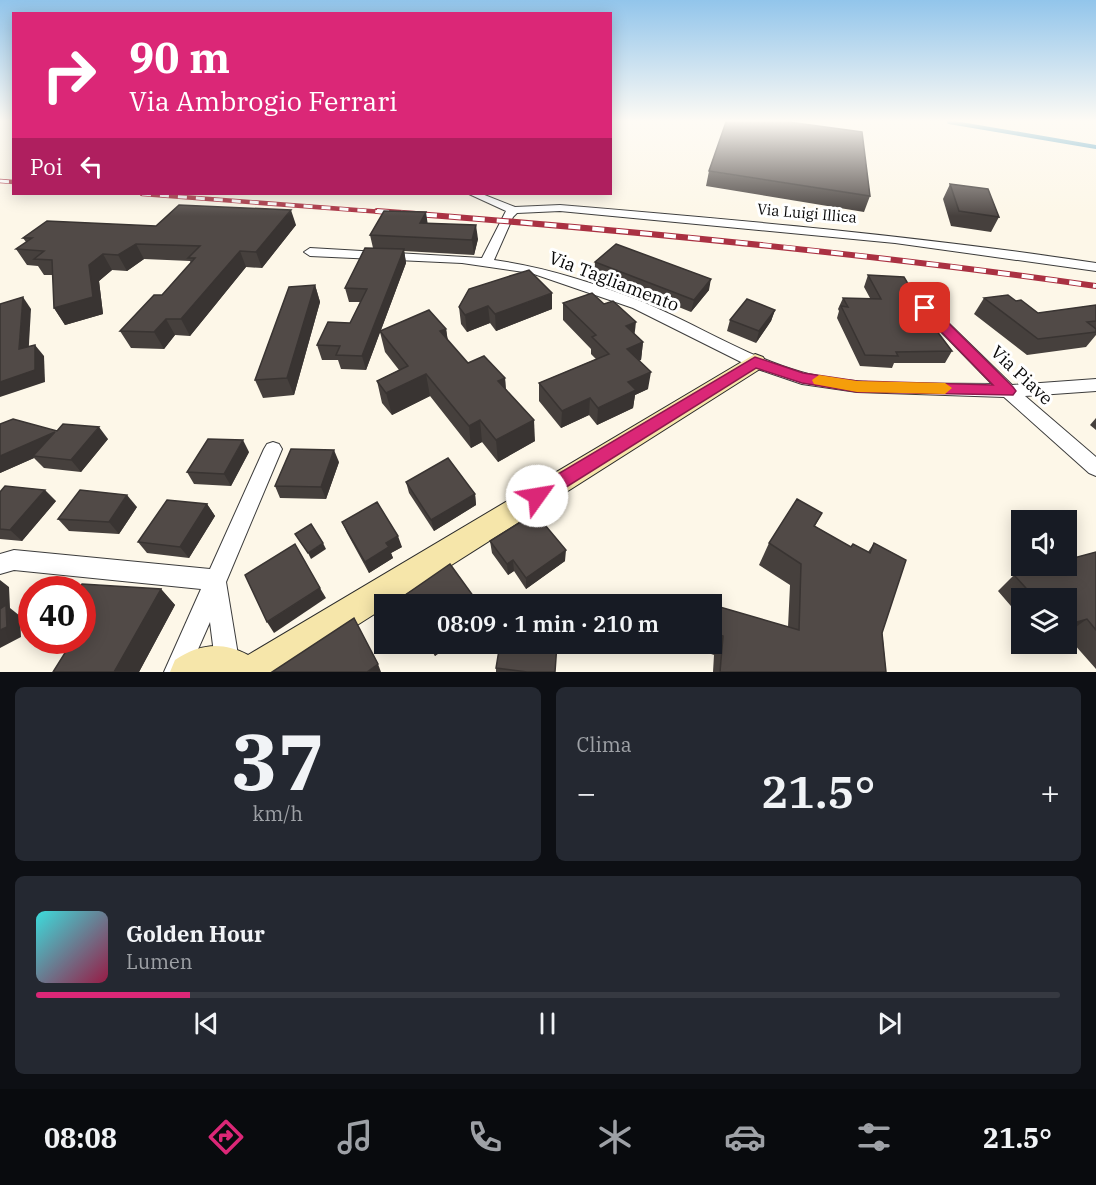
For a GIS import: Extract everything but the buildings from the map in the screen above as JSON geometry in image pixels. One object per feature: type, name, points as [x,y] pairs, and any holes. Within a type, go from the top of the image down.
[{"type":"street","name":"Via Luigi Illica","points":[[476,195],[514,210],[560,208],[839,232],[991,250],[1096,267]]},
{"type":"street","points":[[487,262],[508,214],[514,210]]},
{"type":"street","name":"Via Tagliamento","points":[[310,252],[487,262],[533,268],[618,298],[755,362],[802,378],[857,386],[1008,391],[1096,385]]},
{"type":"street","name":"Via Piave","points":[[925,308],[1008,391],[1096,468]]},
{"type":"street","points":[[240,668],[755,362]]},
{"type":"street","points":[[176,672],[214,580],[273,449]]},
{"type":"street","points":[[0,564],[14,560],[214,580]]},
{"type":"street","points":[[214,580],[240,668]]},
{"type":"street","points":[[187,672],[218,660],[240,668]]},
{"type":"railway","points":[[0,181],[12,182]]},
{"type":"railway","points":[[155,195],[396,213]]},
{"type":"railway","points":[[377,211],[737,242],[917,262],[1096,286]]},
{"type":"slow traffic","points":[[819,380],[857,386],[945,388]]},
{"type":"route","points":[[537,496],[755,362],[802,378],[857,386],[1008,391],[925,308]]}]
